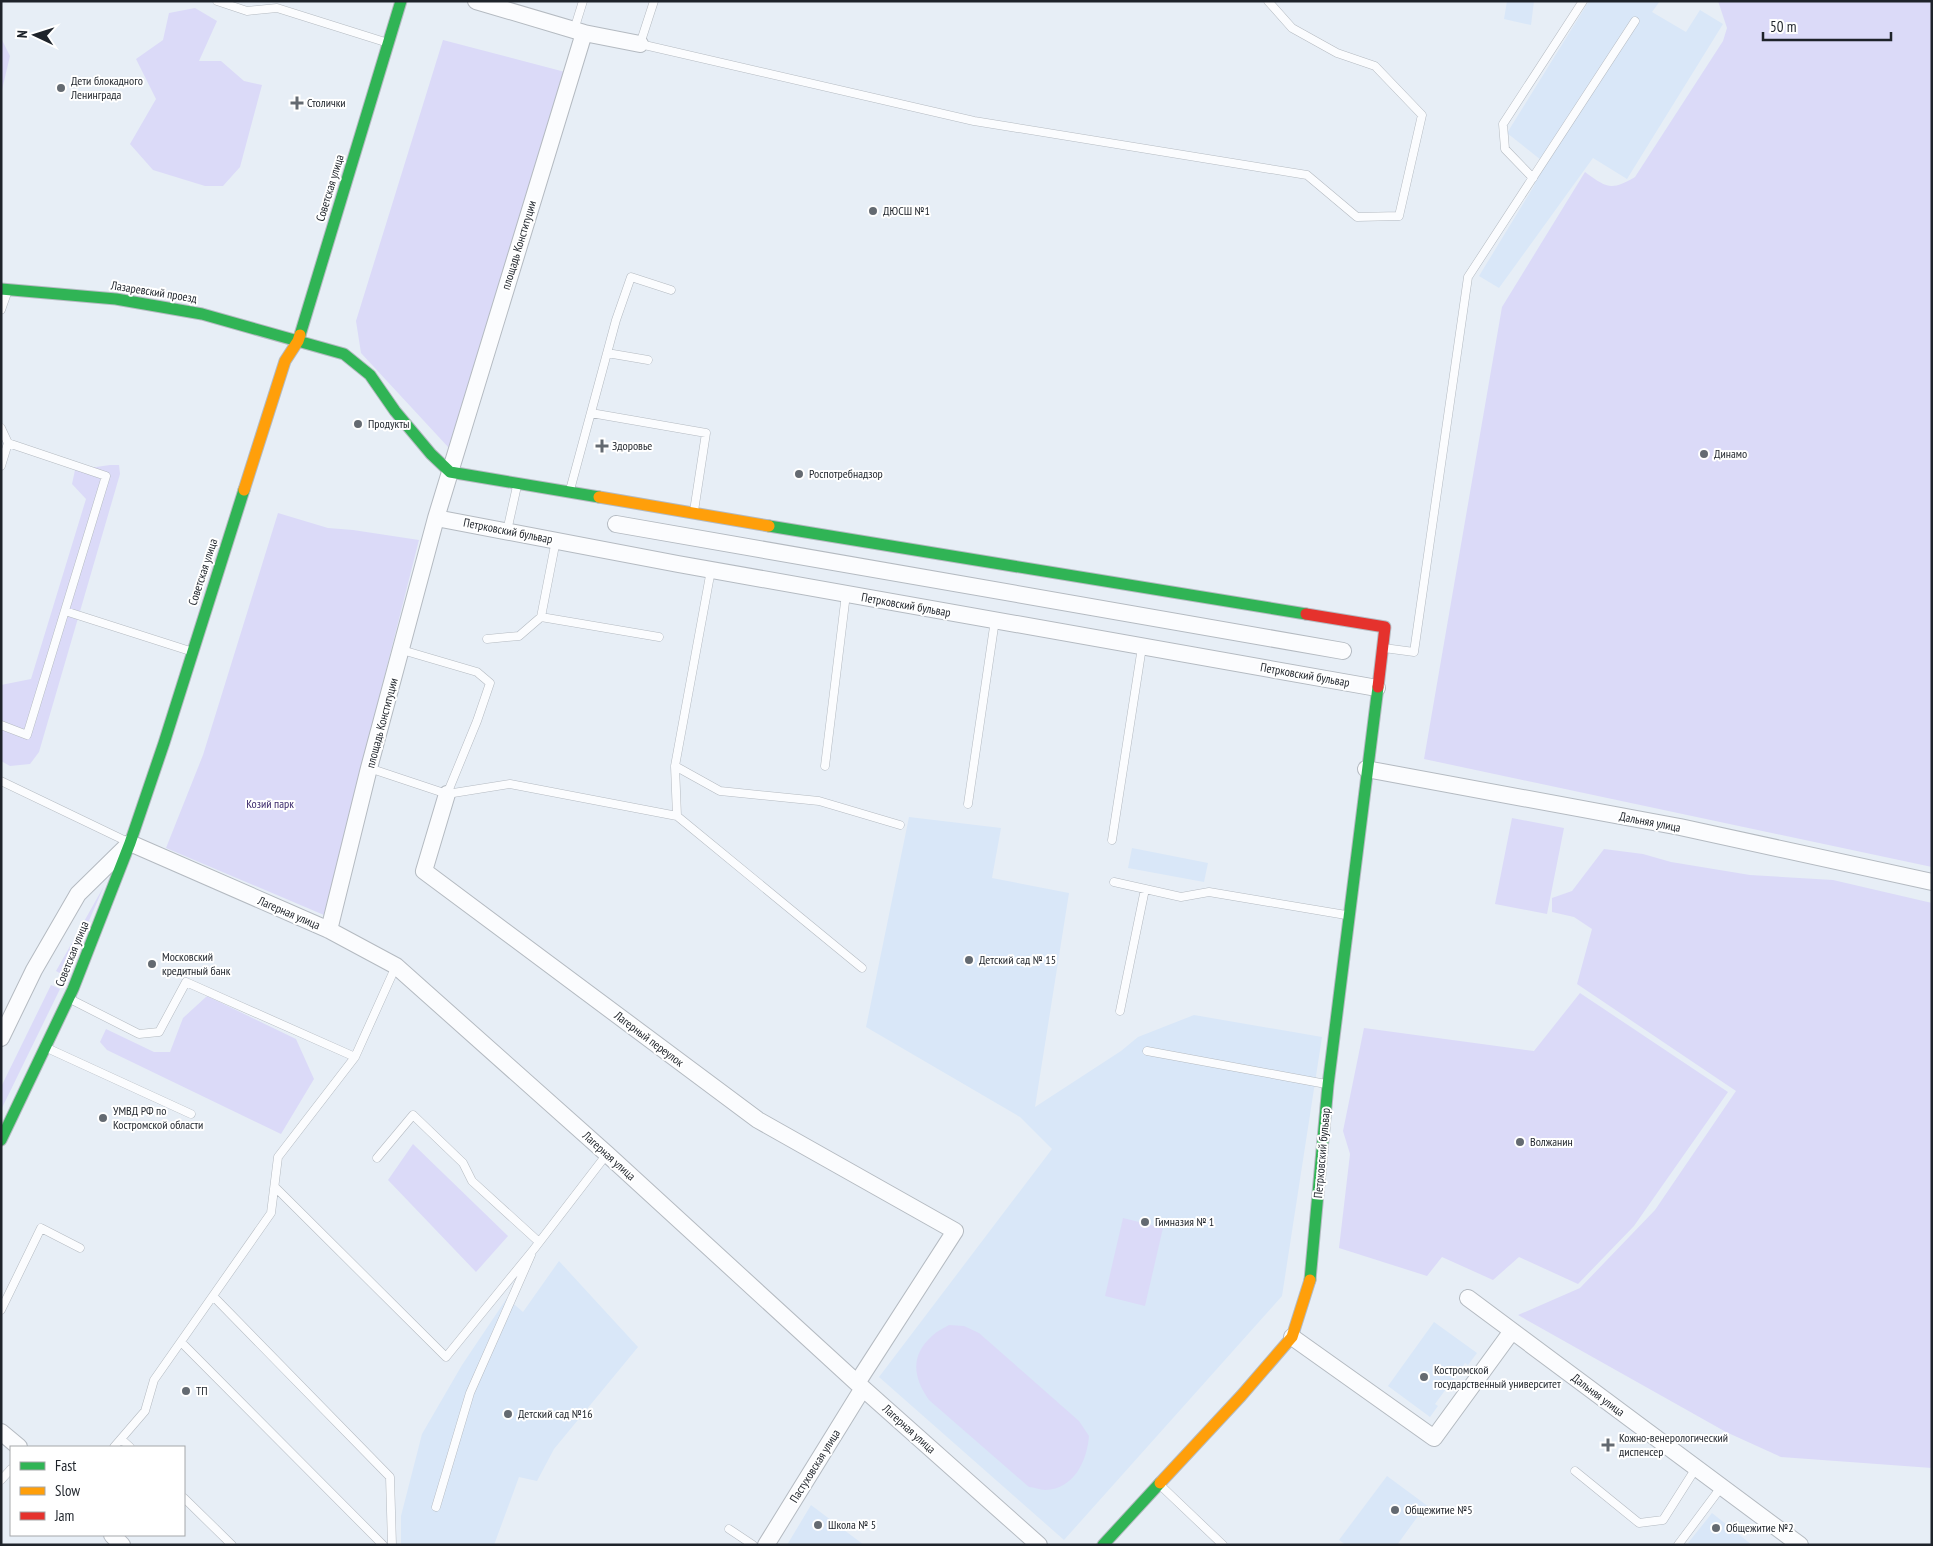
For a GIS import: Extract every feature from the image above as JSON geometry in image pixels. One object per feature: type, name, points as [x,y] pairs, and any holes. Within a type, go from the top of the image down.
[{"type":"street","name":"Советская улица","points":[[1,1140],[69,998],[130,843],[164,743],[285,361],[298,341],[387,42],[401,1]]},
{"type":"street","points":[[476,1],[579,31],[640,44]]},
{"type":"street","name":"площадь Конституции","points":[[329,930],[369,768],[436,518],[579,31]]},
{"type":"street","name":"Лазаревский проезд","points":[[5,289],[116,299],[189,311],[344,354],[370,375],[395,411],[430,454],[452,465]]},
{"type":"street","points":[[430,454],[444,491]]},
{"type":"street","name":"Петрковский бульвар","points":[[452,465],[518,483],[620,501],[1385,627],[1328,1084],[1310,1285],[1292,1337],[1242,1396],[1103,1545]]},
{"type":"street","name":"Петрковский бульвар","points":[[436,518],[712,570],[1377,688]]},
{"type":"street","points":[[616,524],[1343,651]]},
{"type":"street","name":"Дальняя улица","points":[[1366,769],[1680,827],[1932,882]]},
{"type":"street","name":"Лагерный переулок","points":[[447,794],[424,871],[758,1120],[955,1231]]},
{"type":"street","points":[[1,1038],[34,970],[78,894],[130,843]]},
{"type":"street","name":"Лагерная улица","points":[[130,843],[329,930],[396,966],[1039,1545]]},
{"type":"street","name":"Пастуховская улица","points":[[766,1545],[860,1385],[955,1231]]},
{"type":"street","name":"Дальняя улица","points":[[1468,1298],[1800,1545]]},
{"type":"street","points":[[1292,1337],[1434,1438],[1512,1331]]},
{"type":"street","points":[[1,1432],[17,1446]]},
{"type":"street","points":[[113,1536],[122,1545]]},
{"type":"lane","points":[[217,1],[247,11],[276,5],[387,42]]},
{"type":"lane","points":[[579,31],[583,1]]},
{"type":"lane","points":[[654,1],[640,44],[974,121],[1307,175],[1357,217],[1399,216],[1422,115],[1375,66],[1337,53],[1292,28],[1268,1]]},
{"type":"lane","points":[[1533,178],[1505,149],[1504,124],[1583,1]]},
{"type":"lane","points":[[1382,648],[1414,652],[1468,277],[1636,21]]},
{"type":"lane","points":[[569,492],[607,354],[631,277],[671,290]]},
{"type":"lane","points":[[1,310],[5,289]]},
{"type":"lane","points":[[607,354],[648,360]]},
{"type":"lane","points":[[591,413],[706,433],[693,513]]},
{"type":"lane","points":[[1,428],[8,443],[1,466]]},
{"type":"lane","points":[[1,725],[26,735],[106,476],[8,443]]},
{"type":"lane","points":[[507,531],[518,483]]},
{"type":"lane","points":[[486,639],[519,636],[541,617],[556,540]]},
{"type":"lane","points":[[677,816],[675,766],[712,570]]},
{"type":"lane","points":[[825,766],[846,594]]},
{"type":"lane","points":[[65,611],[192,652]]},
{"type":"lane","points":[[541,617],[659,636]]},
{"type":"lane","points":[[968,804],[995,620]]},
{"type":"lane","points":[[1112,840],[1142,646]]},
{"type":"lane","points":[[402,650],[477,672],[490,683],[477,721],[447,794]]},
{"type":"lane","points":[[675,766],[720,791],[819,801],[900,825]]},
{"type":"lane","points":[[369,768],[447,794],[510,784],[677,816],[862,968]]},
{"type":"lane","points":[[1,781],[130,843]]},
{"type":"lane","points":[[1114,882],[1181,897],[1209,892],[1348,915]]},
{"type":"lane","points":[[1120,1012],[1145,889]]},
{"type":"lane","points":[[115,1446],[146,1411],[154,1380],[271,1213],[278,1157],[355,1058],[396,966]]},
{"type":"lane","points":[[69,998],[139,1034],[159,1032],[186,982],[355,1058]]},
{"type":"lane","points":[[46,1047],[191,1114]]},
{"type":"lane","points":[[1147,1051],[1328,1084]]},
{"type":"lane","points":[[377,1158],[413,1115],[463,1163],[472,1181],[536,1246]]},
{"type":"lane","points":[[275,1187],[446,1358],[607,1154]]},
{"type":"lane","points":[[1,1310],[41,1228],[80,1248]]},
{"type":"lane","points":[[436,1507],[470,1392],[536,1246]]},
{"type":"lane","points":[[212,1296],[390,1477],[392,1545]]},
{"type":"lane","points":[[181,1342],[383,1545]]},
{"type":"lane","points":[[121,1439],[129,1446]]},
{"type":"lane","points":[[1575,1472],[1638,1523],[1663,1520],[1696,1468]]},
{"type":"lane","points":[[1,1480],[10,1470]]},
{"type":"lane","points":[[1158,1484],[1223,1545]]},
{"type":"lane","points":[[1678,1545],[1722,1486]]},
{"type":"lane","points":[[185,1499],[232,1545]]},
{"type":"lane","points":[[729,1529],[753,1545]]},
{"type":"shaded area","points":[[1507,1],[1534,1],[1531,25],[1504,19]]},
{"type":"shaded area","points":[[1589,1],[1660,1],[1652,12],[1686,32],[1700,10],[1723,24],[1627,179],[1593,158],[1499,288],[1479,276],[1534,186],[1541,160],[1507,133]]},
{"type":"shaded area","name":"Гимназия № 1","points":[[909,817],[1001,828],[992,878],[1069,893],[1035,1107],[1121,1051],[1138,1037],[1194,1015],[1322,1037],[1282,1296],[1064,1540],[879,1377],[1052,1149],[1020,1117],[866,1027]]},
{"type":"shaded area","points":[[1132,848],[1208,863],[1204,882],[1128,868]]},
{"type":"shaded area","name":"Детский сад №16","points":[[559,1261],[638,1347],[554,1449],[537,1481],[519,1477],[494,1545],[401,1545],[401,1516],[422,1434],[462,1365],[507,1298],[523,1312]]},
{"type":"shaded area","name":"Костромской государственный университет","points":[[1434,1322],[1477,1353],[1468,1365],[1465,1363],[1435,1404],[1438,1406],[1430,1417],[1388,1386]]},
{"type":"shaded area","name":"Общежитие №5","points":[[1387,1476],[1429,1507],[1421,1518],[1418,1516],[1397,1545],[1346,1545],[1339,1540]]},
{"type":"shaded area","name":"Школа № 5","points":[[811,1505],[864,1545],[787,1545]]},
{"type":"shaded area","name":"Общежитие №2","points":[[1712,1513],[1752,1545],[1690,1545],[1688,1543]]},
{"type":"green space","name":"Динамо","points":[[1718,1],[1932,1],[1932,867],[1424,759],[1502,307],[1585,172],[1599,182],[1609,186],[1620,184],[1635,177],[1723,41],[1727,28]]},
{"type":"green space","points":[[195,8],[217,21],[199,61],[221,61],[244,81],[262,85],[240,167],[223,186],[205,186],[153,170],[130,144],[156,99],[136,59],[163,40],[169,13]]},
{"type":"green space","points":[[1,38],[10,56],[1,94]]},
{"type":"green space","points":[[443,40],[565,72],[449,448],[361,353],[356,321]]},
{"type":"green space","points":[[119,465],[120,474],[39,752],[30,764],[10,766],[1,761],[1,685],[31,679],[86,499],[72,484],[75,470]]},
{"type":"green space","name":"Козий парк","points":[[278,513],[328,528],[419,540],[324,915],[166,848],[203,755]]},
{"type":"green space","points":[[1512,818],[1564,828],[1547,914],[1495,904]]},
{"type":"green space","points":[[1604,849],[1643,854],[1671,862],[1750,875],[1833,880],[1932,903],[1932,1468],[1781,1457],[1726,1432],[1518,1315],[1580,1288],[1655,1210],[1736,1091],[1577,984],[1592,929],[1574,917],[1552,912],[1552,898],[1572,891]]},
{"type":"green space","points":[[104,886],[65,976],[56,971]]},
{"type":"green space","points":[[51,985],[60,989],[1,1110],[1,1087]]},
{"type":"green space","name":"Волжанин","points":[[1580,993],[1728,1092],[1634,1226],[1578,1284],[1519,1257],[1493,1280],[1442,1257],[1427,1276],[1339,1248],[1350,1154],[1343,1131],[1364,1028],[1534,1051]]},
{"type":"green space","points":[[207,996],[296,1039],[314,1079],[281,1134],[107,1050],[100,1042],[106,1029],[154,1052],[170,1052],[183,1018]]},
{"type":"green space","points":[[413,1144],[508,1236],[476,1272],[388,1180]]},
{"type":"green space","points":[[1123,1218],[1163,1228],[1145,1306],[1105,1296]]},
{"type":"green space","points":[[949,1325],[964,1326],[979,1333],[1079,1421],[1089,1436],[1088,1445],[1078,1472],[1072,1479],[1064,1485],[1045,1490],[1029,1487],[929,1400],[917,1375],[917,1359],[920,1351],[932,1336]]},
{"type":"traffic: fast","points":[[300,335],[401,1]]},
{"type":"traffic: fast","points":[[1,289],[116,299],[202,314],[344,354],[370,375],[395,411],[431,454],[450,472],[599,497]]},
{"type":"traffic: fast","points":[[1,1140],[73,989],[130,843],[164,743],[244,490]]},
{"type":"traffic: fast","points":[[769,526],[1306,614]]},
{"type":"traffic: fast","points":[[1310,1280],[1328,1085],[1378,687]]},
{"type":"traffic: fast","points":[[1103,1545],[1160,1483]]},
{"type":"traffic: slow","points":[[244,490],[285,361],[300,335]]},
{"type":"traffic: slow","points":[[599,497],[769,526]]},
{"type":"traffic: slow","points":[[1160,1483],[1241,1396],[1292,1337],[1310,1280]]},
{"type":"traffic: jam","points":[[1306,614],[1385,627],[1378,687]]},
{"type":"place","name":"Дети блокадного Ленинграда","points":[[61,88]]},
{"type":"place","name":"Столички","points":[[297,103]]},
{"type":"place","name":"ДЮСШ №1","points":[[873,211]]},
{"type":"place","name":"Продукты","points":[[358,424]]},
{"type":"place","name":"Здоровье","points":[[602,446]]},
{"type":"place","name":"Динамо","points":[[1704,454]]},
{"type":"place","name":"Роспотребнадзор","points":[[799,474]]},
{"type":"place","name":"Детский сад № 15","points":[[969,960]]},
{"type":"place","name":"Московский кредитный банк","points":[[152,964]]},
{"type":"place","name":"УМВД РФ по Костромской области","points":[[103,1118]]},
{"type":"place","name":"Волжанин","points":[[1520,1142]]},
{"type":"place","name":"Гимназия № 1","points":[[1145,1222]]},
{"type":"place","name":"Костромской государственный университет","points":[[1424,1377]]},
{"type":"place","name":"ТП","points":[[186,1391]]},
{"type":"place","name":"Детский сад №16","points":[[508,1414]]},
{"type":"place","name":"Кожно-венерологический диспенсер","points":[[1608,1445]]},
{"type":"place","name":"Общежитие №5","points":[[1395,1510]]},
{"type":"place","name":"Школа № 5","points":[[818,1525]]},
{"type":"place","name":"Общежитие №2","points":[[1716,1528]]}]
